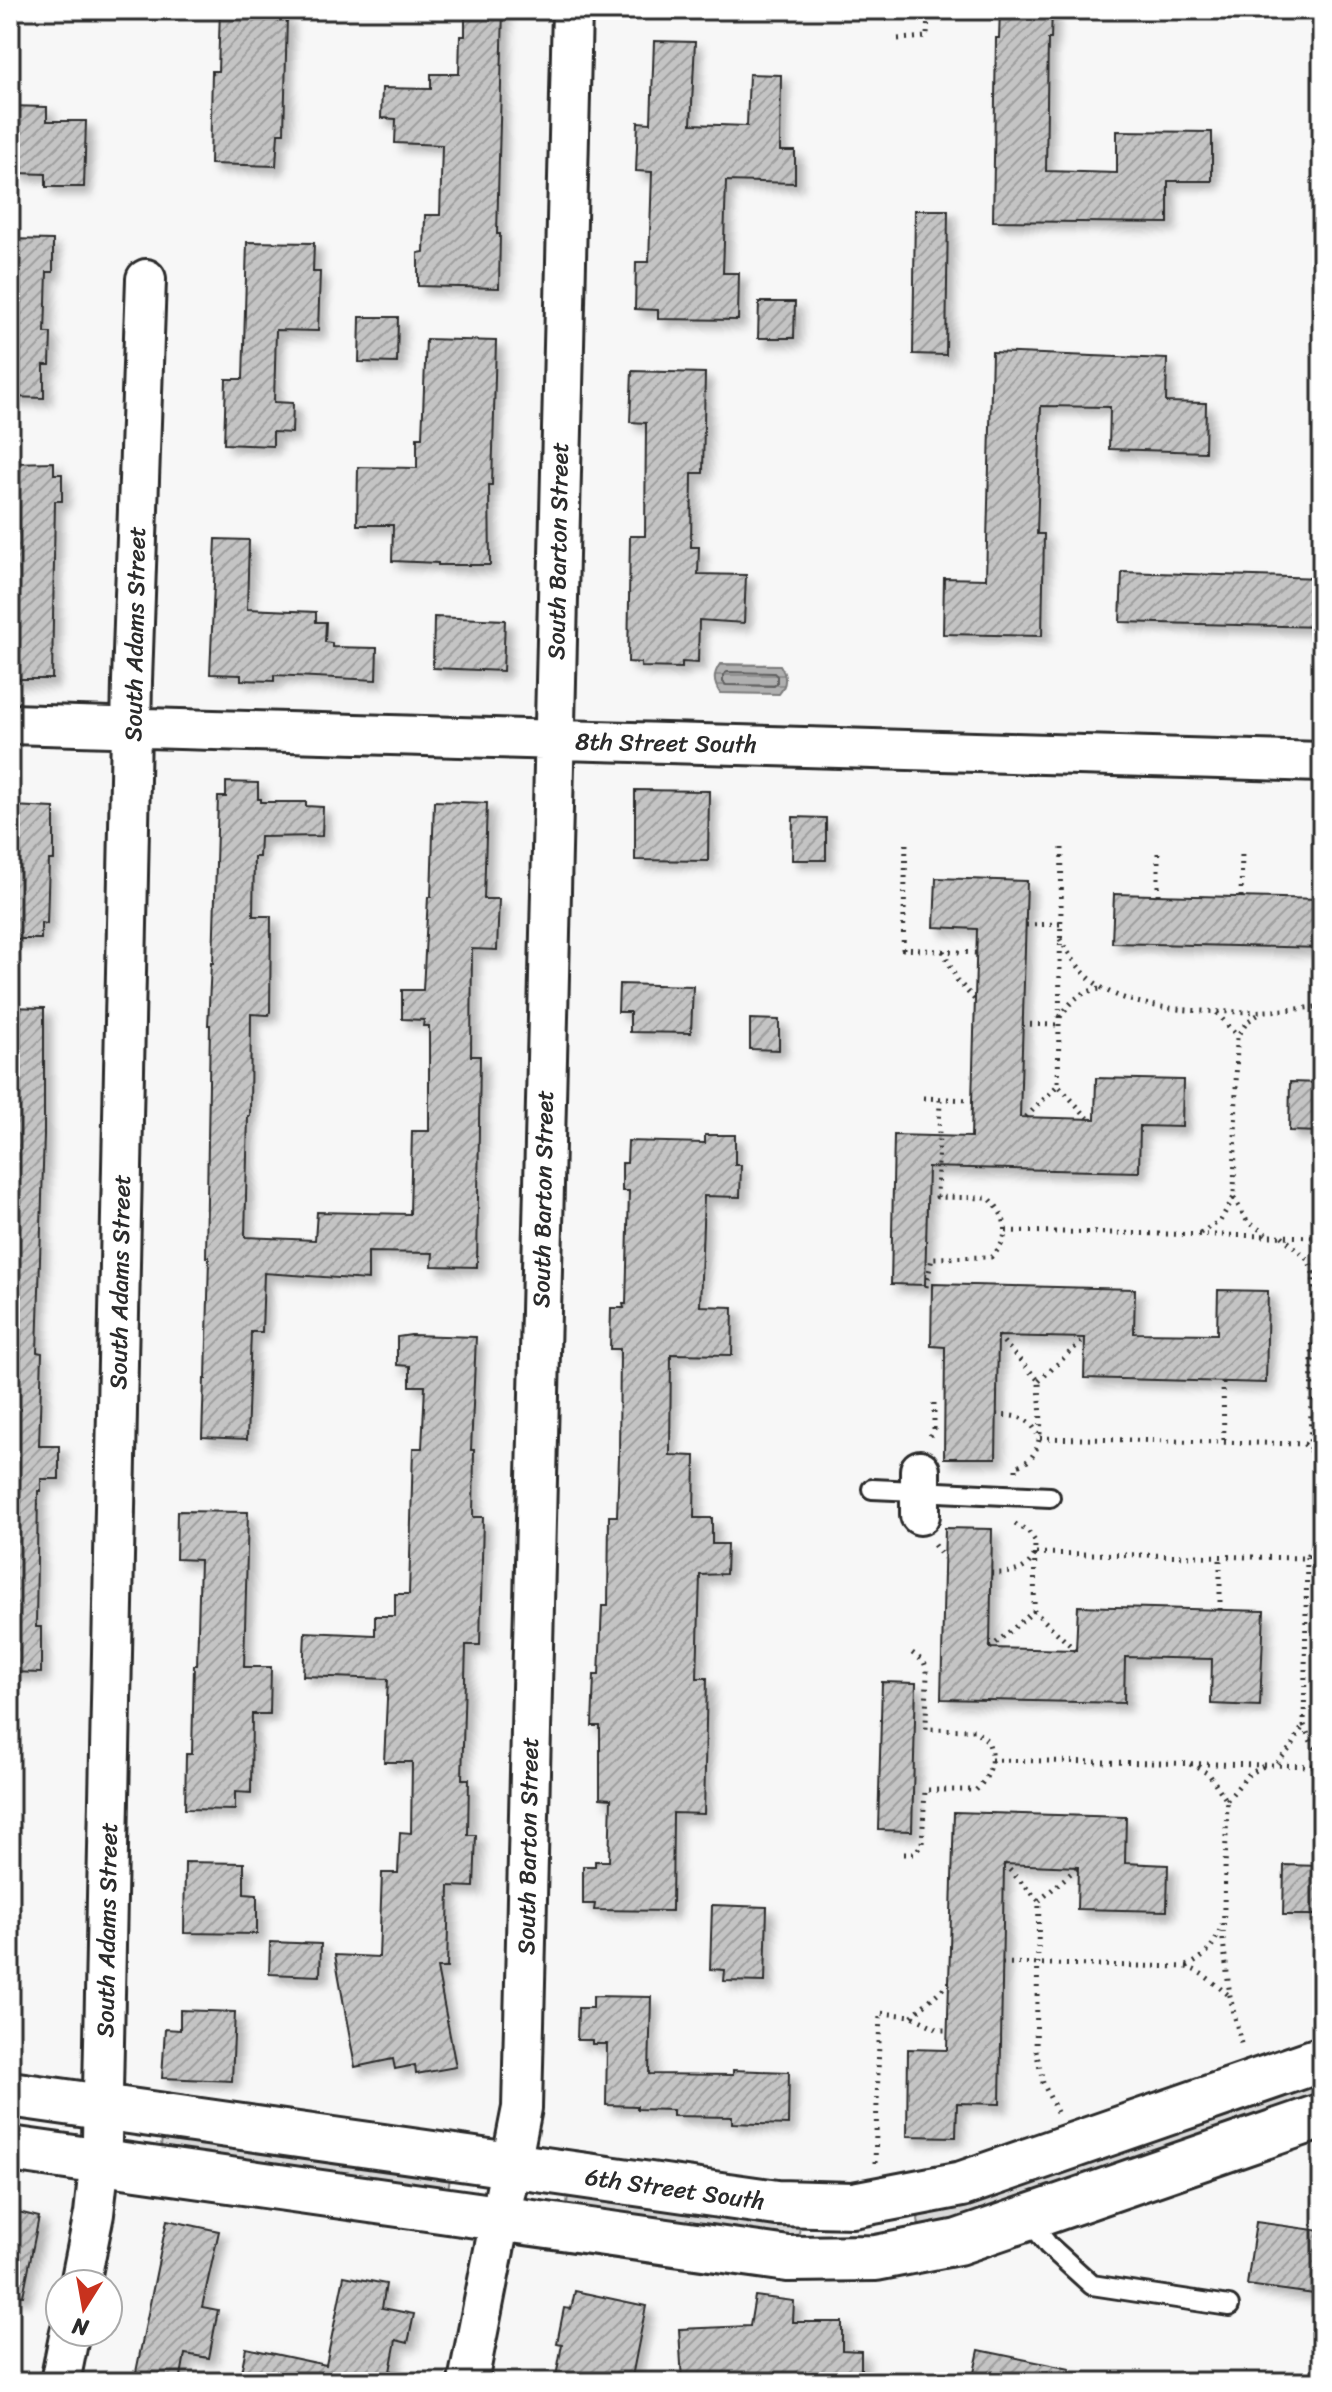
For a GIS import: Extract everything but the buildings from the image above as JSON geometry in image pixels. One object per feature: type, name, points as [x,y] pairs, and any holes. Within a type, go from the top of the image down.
[{"type":"street","name":"South Barton Street","points":[[468,2382],[522,2108],[572,10]]},
{"type":"street","name":"South Adams Street","points":[[83,2268],[94,2214],[103,2107],[131,727],[146,279]]},
{"type":"street","name":"8th Street South","points":[[10,724],[1322,762]]},
{"type":"street","name":"6th Street South","points":[[10,2094],[777,2203],[853,2205],[962,2184],[1322,2059]]},
{"type":"street","points":[[10,2149],[788,2259],[876,2258],[958,2242],[1322,2116]]},
{"type":"street","points":[[60,2382],[67,2348]]},
{"type":"lane","points":[[872,1489],[922,1479],[1050,1497]]},
{"type":"lane","points":[[1028,2218],[1048,2245],[1092,2285],[1229,2306]]},
{"type":"path","points":[[898,39],[927,37],[928,10]]},
{"type":"path","points":[[906,844],[903,949],[976,953]]},
{"type":"path","points":[[1062,848],[1058,1085],[1088,1118]]},
{"type":"path","points":[[1158,852],[1158,895]]},
{"type":"path","points":[[1241,897],[1242,852]]},
{"type":"path","points":[[1026,925],[1060,924]]},
{"type":"path","points":[[1060,939],[1072,960],[1104,989]]},
{"type":"path","points":[[943,951],[951,970],[975,1000]]},
{"type":"path","points":[[1059,1022],[1073,999],[1092,990],[1104,989],[1154,1005],[1215,1011],[1261,1013],[1322,1006]]},
{"type":"path","points":[[1215,1011],[1237,1036]]},
{"type":"path","points":[[1195,1235],[1220,1221],[1234,1197],[1237,1036],[1248,1021],[1261,1013]]},
{"type":"path","points":[[1022,1024],[1059,1022]]},
{"type":"path","points":[[1026,1117],[1058,1085]]},
{"type":"path","points":[[923,1098],[972,1100]]},
{"type":"path","points":[[926,1287],[932,1258],[991,1257],[1004,1242],[1006,1231],[1001,1213],[989,1198],[937,1197],[940,1100]]},
{"type":"path","points":[[1234,1197],[1247,1221],[1268,1235]]},
{"type":"path","points":[[1006,1231],[1322,1237]]},
{"type":"path","points":[[1281,1235],[1309,1261],[1314,1276],[1310,1450]]},
{"type":"path","points":[[1314,1276],[1322,1260]]},
{"type":"path","points":[[998,1336],[1039,1381],[1040,1438]]},
{"type":"path","points":[[1039,1381],[1085,1338]]},
{"type":"path","points":[[1223,1382],[1224,1442]]},
{"type":"path","points":[[922,1479],[934,1429],[934,1403]]},
{"type":"path","points":[[996,1415],[1028,1420],[1040,1438]]},
{"type":"path","points":[[1040,1438],[1304,1444],[1322,1475]]},
{"type":"path","points":[[1322,1527],[1307,1557],[1304,1725],[1312,1744],[1322,1755]]},
{"type":"path","points":[[1036,1553],[1307,1557]]},
{"type":"path","points":[[991,1573],[1015,1573],[1036,1553]]},
{"type":"path","points":[[990,1648],[1034,1611],[1036,1553]]},
{"type":"path","points":[[1220,1557],[1220,1610]]},
{"type":"path","points":[[1034,1611],[1076,1651]]},
{"type":"path","points":[[904,1854],[914,1854],[922,1844],[925,1790],[976,1790],[988,1777],[991,1760],[988,1741],[974,1730],[926,1729],[927,1670],[924,1662],[911,1652]]},
{"type":"path","points":[[1276,1764],[1292,1746],[1304,1725]]},
{"type":"path","points":[[991,1760],[1322,1766]]},
{"type":"path","points":[[1186,1762],[1209,1774],[1227,1801],[1225,1961],[1243,2052]]},
{"type":"path","points":[[1227,1801],[1248,1775],[1267,1764]]},
{"type":"path","points":[[1004,1864],[1039,1901],[1036,2050],[1043,2083],[1060,2117]]},
{"type":"path","points":[[1039,1901],[1078,1867]]},
{"type":"path","points":[[1186,1967],[1212,1948],[1224,1921]]},
{"type":"path","points":[[1002,1963],[1186,1967],[1197,1970],[1230,1996]]},
{"type":"path","points":[[912,2016],[950,1982]]},
{"type":"path","points":[[875,2167],[880,2013],[912,2016],[940,2030],[949,2030]]},
{"type":"shaded area","points":[[1322,2074],[1322,2101],[920,2231],[918,2219],[922,2210]]},
{"type":"shaded area","points":[[162,2138],[442,2171],[450,2179],[448,2189],[169,2157],[161,2147]]},
{"type":"shaded area","points":[[568,2195],[791,2219],[800,2227],[798,2238],[788,2243],[573,2213],[567,2204]]},
{"type":"water","points":[[720,664],[780,665],[785,676],[784,687],[779,694],[720,693],[715,678]]}]
